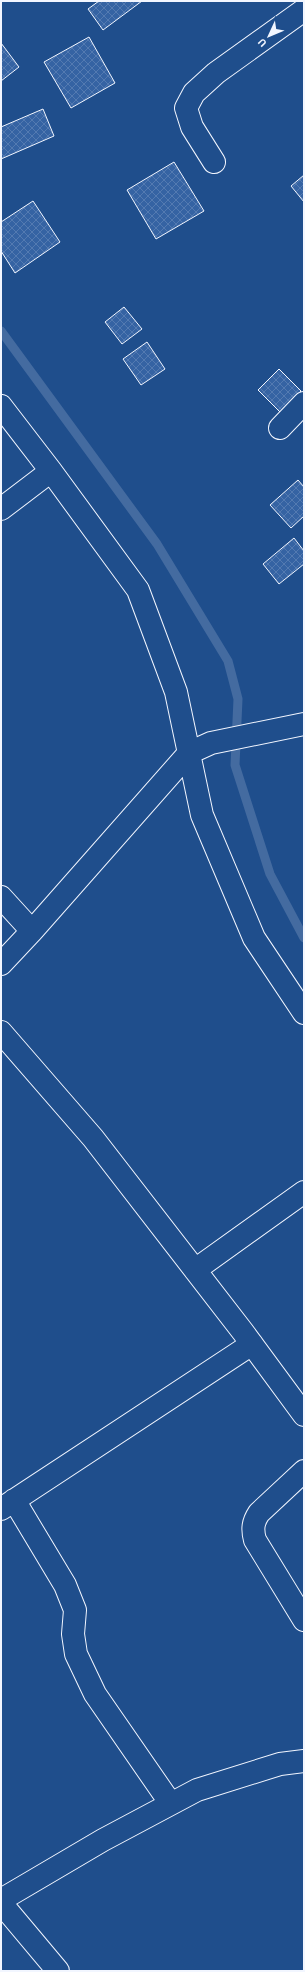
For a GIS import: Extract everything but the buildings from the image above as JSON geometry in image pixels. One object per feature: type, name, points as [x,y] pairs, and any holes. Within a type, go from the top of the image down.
[{"type":"street","points":[[214,162],[192,127],[186,108],[194,93],[216,73],[304,10]]},
{"type":"street","points":[[280,428],[304,403]]},
{"type":"street","points":[[1,406],[51,471],[138,590],[176,692],[202,815],[254,938],[304,1013]]},
{"type":"street","points":[[1,509],[51,471]]},
{"type":"street","points":[[1,964],[32,932],[189,753],[211,743],[304,724]]},
{"type":"street","points":[[1,897],[32,932]]},
{"type":"street","points":[[1,1032],[93,1138],[252,1344],[304,1415]]},
{"type":"street","points":[[195,1270],[304,1192]]},
{"type":"street","points":[[171,1804],[95,1694],[76,1654],[73,1634],[75,1610],[65,1585],[8,1504],[252,1344]]},
{"type":"street","points":[[304,1471],[259,1513],[254,1520],[252,1532],[255,1540],[304,1620]]},
{"type":"street","points":[[58,1971],[1,1901],[103,1840],[197,1790],[280,1764],[304,1761]]},
{"type":"waterway","points":[[1,331],[157,544],[228,661],[238,699],[235,765],[270,874],[304,938]]}]
